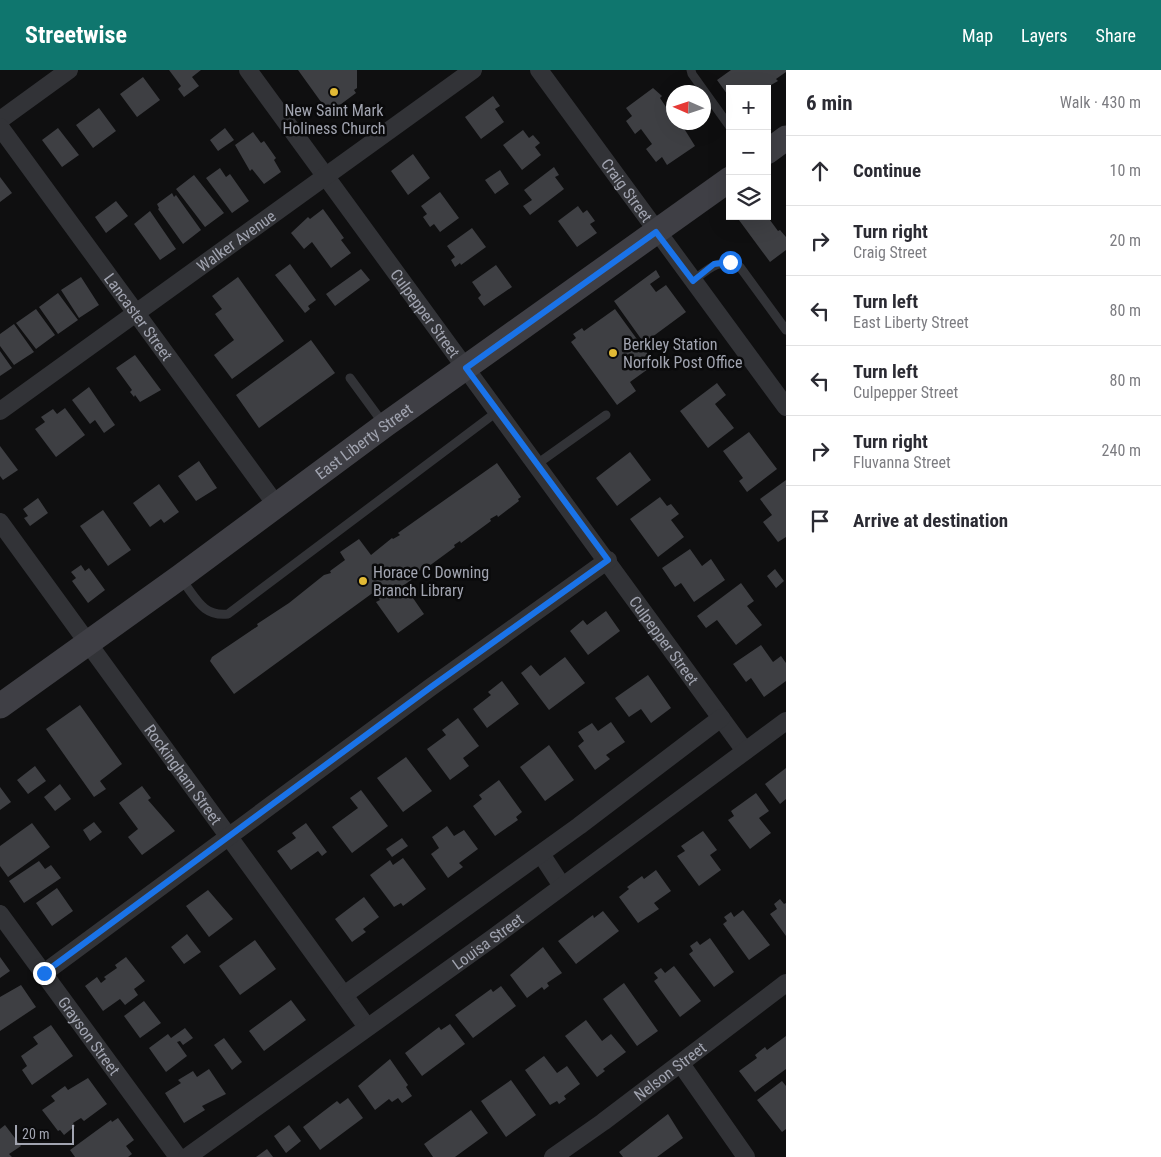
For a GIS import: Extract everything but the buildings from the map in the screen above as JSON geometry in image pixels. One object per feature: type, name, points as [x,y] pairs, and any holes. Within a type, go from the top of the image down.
[{"type":"main road","name":"East Liberty Street","points":[[0,706],[180,577],[385,425],[726,182]]},
{"type":"street","points":[[0,120],[69,70]]},
{"type":"street","name":"Culpepper Street","points":[[248,70],[608,560],[745,752]]},
{"type":"street","name":"Walker Avenue","points":[[0,411],[328,177],[474,70]]},
{"type":"street","name":"Craig Street","points":[[539,70],[786,407]]},
{"type":"street","name":"Lancaster Street","points":[[0,127],[277,506]]},
{"type":"street","name":"Rockingham Street","points":[[0,522],[367,1027]]},
{"type":"street","points":[[44,973],[431,687],[608,560]]},
{"type":"street","points":[[344,995],[541,854],[721,718]]},
{"type":"street","name":"Louisa Street","points":[[187,1157],[562,886],[786,721]]},
{"type":"street","points":[[541,854],[562,886]]},
{"type":"street","name":"Grayson Street","points":[[0,914],[178,1157]]},
{"type":"street","name":"Nelson Street","points":[[554,1157],[786,983]]},
{"type":"street","points":[[680,1064],[746,1157]]},
{"type":"lane","points":[[691,70],[726,121]]},
{"type":"lane","points":[[693,281],[720,262],[730,262],[740,267],[786,330]]},
{"type":"lane","points":[[350,378],[385,425]]},
{"type":"lane","points":[[180,577],[207,612],[217,615],[228,614],[498,411]]},
{"type":"lane","points":[[537,464],[606,415]]},
{"type":"place","name":"New Saint Mark Holiness Church","points":[[334,92]]},
{"type":"place","name":"Berkley Station Norfolk Post Office","points":[[613,353]]},
{"type":"place","name":"Horace C Downing Branch Library","points":[[363,581]]},
{"type":"route","points":[[44,973],[431,687],[608,560],[466,368],[656,232],[693,281],[714,264],[730,262]]}]
